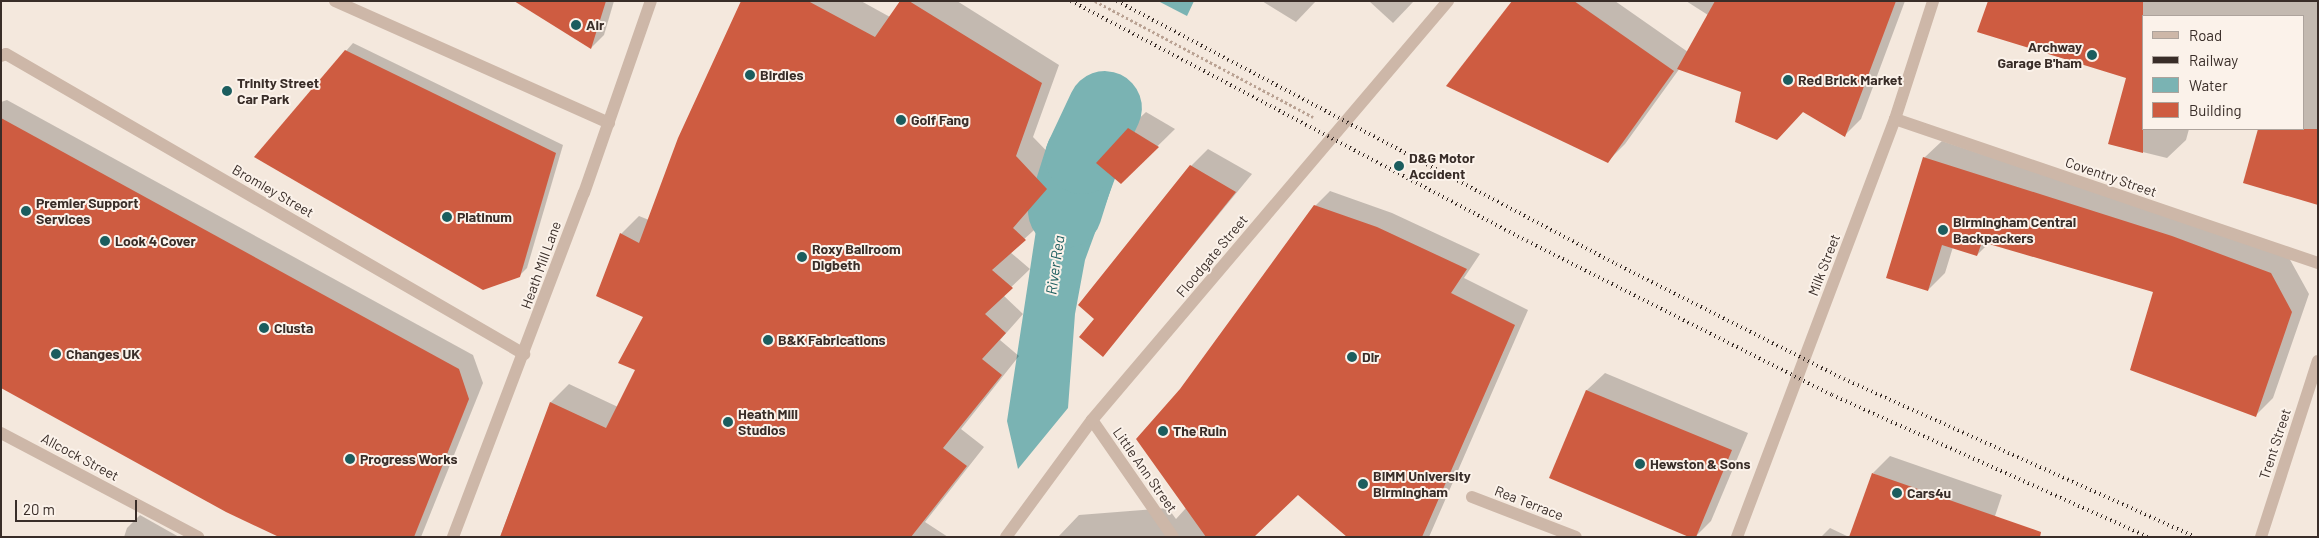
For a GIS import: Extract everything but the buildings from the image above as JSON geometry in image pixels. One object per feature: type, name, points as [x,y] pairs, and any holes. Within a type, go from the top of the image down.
[{"type":"street","points":[[335,1],[608,123]]},
{"type":"street","name":"Heath Mill Lane","points":[[453,537],[524,354],[651,1]]},
{"type":"street","name":"Floodgate Street","points":[[1006,537],[1092,420],[1448,1]]},
{"type":"street","name":"Milk Street","points":[[1737,537],[1895,119],[1933,1]]},
{"type":"street","name":"Bromley Street","points":[[4,55],[524,354]]},
{"type":"street","name":"Coventry Street","points":[[1895,119],[2318,263]]},
{"type":"street","name":"Trent Street","points":[[2260,537],[2318,361]]},
{"type":"street","name":"Little Ann Street","points":[[1092,420],[1173,537]]},
{"type":"street","name":"Allcock Street","points":[[1,433],[198,537]]},
{"type":"street","name":"Rea Terrace","points":[[1472,497],[1576,537]]},
{"type":"path","points":[[1095,1],[1320,120]]},
{"type":"water","points":[[1158,1],[1194,1],[1187,16]]},
{"type":"water","points":[[1089,108],[1137,136],[1117,173],[1085,260],[1075,314],[1068,408],[1018,469],[1007,421],[1040,204],[1048,171],[1059,147]]},
{"type":"waterway","name":"River Rea","points":[[1065,211],[1082,157],[1105,108]]},
{"type":"railway","points":[[1071,1],[1527,241],[1832,395],[2148,537]]},
{"type":"railway","points":[[1117,1],[1616,264],[1844,379],[2195,537]]},
{"type":"place","name":"Air","points":[[576,25]]},
{"type":"place","name":"Archway Garage B'ham","points":[[2092,55]]},
{"type":"place","name":"Birdies","points":[[750,75]]},
{"type":"place","name":"Red Brick Market","points":[[1788,80]]},
{"type":"place","name":"Trinity Street Car Park","points":[[227,91]]},
{"type":"place","name":"Golf Fang","points":[[901,120]]},
{"type":"place","name":"D&G Motor Accident","points":[[1399,166]]},
{"type":"place","name":"Premier Support Services","points":[[26,211]]},
{"type":"place","name":"Platinum","points":[[447,217]]},
{"type":"place","name":"Birmingham Central Backpackers","points":[[1943,230]]},
{"type":"place","name":"Look 4 Cover","points":[[105,241]]},
{"type":"place","name":"Roxy Ballroom Digbeth","points":[[802,257]]},
{"type":"place","name":"Clusta","points":[[264,328]]},
{"type":"place","name":"B&K Fabrications","points":[[768,340]]},
{"type":"place","name":"Changes UK","points":[[56,354]]},
{"type":"place","name":"Dlr","points":[[1352,357]]},
{"type":"place","name":"Heath Mill Studios","points":[[728,422]]},
{"type":"place","name":"The Ruin","points":[[1163,431]]},
{"type":"place","name":"Progress Works","points":[[350,459]]},
{"type":"place","name":"Hewston & Sons","points":[[1640,464]]},
{"type":"place","name":"BIMM University Birmingham","points":[[1363,484]]},
{"type":"place","name":"Cars4u","points":[[1897,493]]}]
